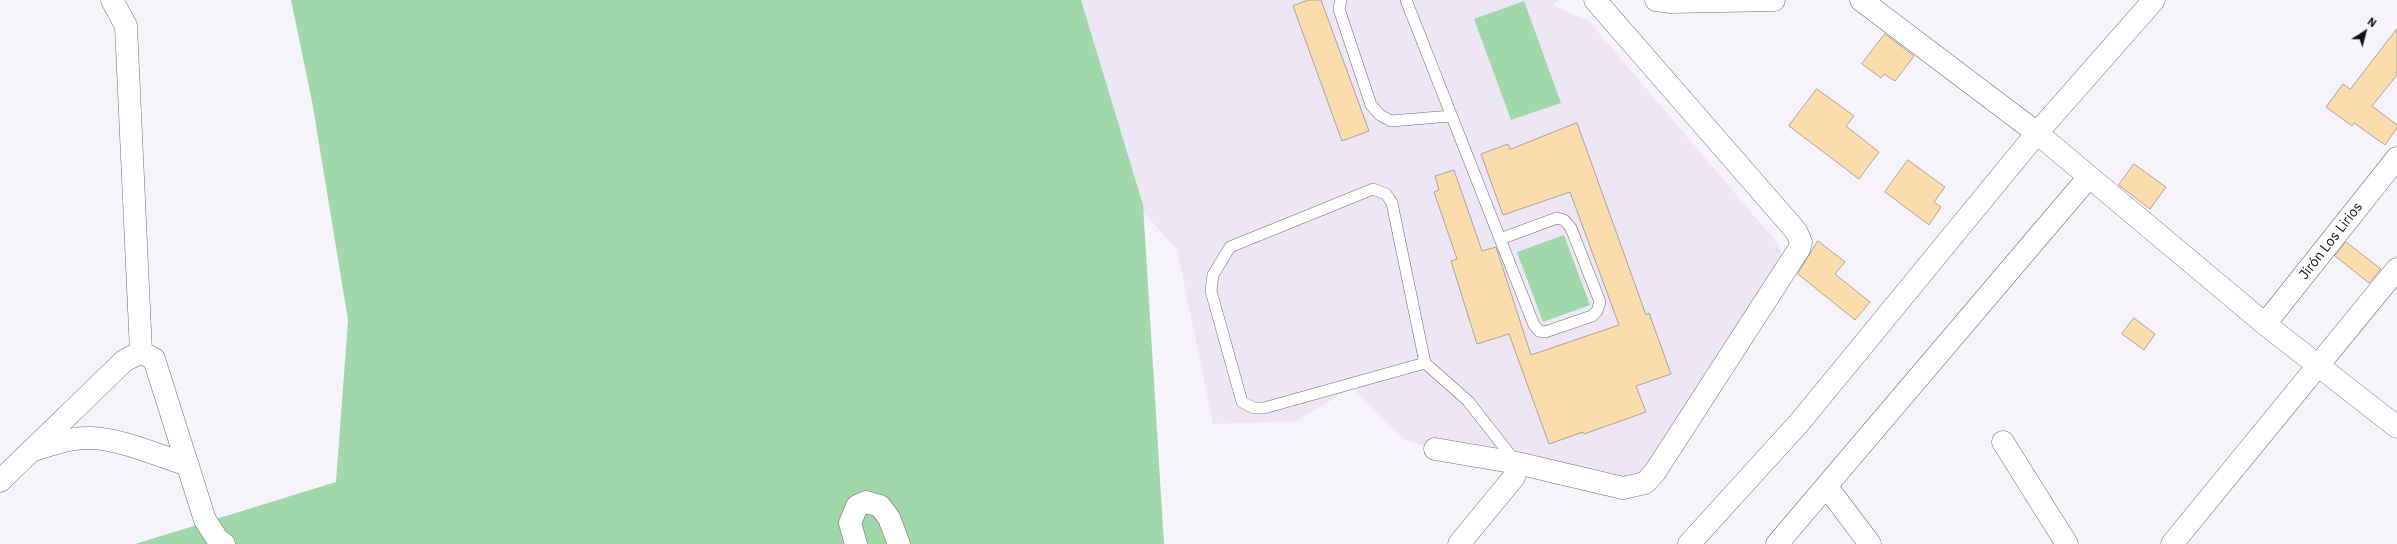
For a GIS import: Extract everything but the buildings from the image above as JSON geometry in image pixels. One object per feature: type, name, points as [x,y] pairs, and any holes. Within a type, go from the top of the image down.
[{"type":"street","points":[[112,0],[126,26],[141,352]]},
{"type":"street","points":[[1436,449],[1517,463],[1623,488],[1645,483],[1660,466],[1799,250],[1801,242],[1791,226],[1595,0]]},
{"type":"street","points":[[1666,1],[1774,0]]},
{"type":"street","points":[[1861,0],[2037,133],[2088,178],[2265,324],[2397,427]]},
{"type":"street","points":[[1689,544],[1799,422],[2037,133],[2154,0]]},
{"type":"street","name":"Jirón Los Lirios","points":[[2265,324],[2397,158]]},
{"type":"street","points":[[1777,544],[2088,178]]},
{"type":"street","points":[[2172,544],[2397,269]]},
{"type":"street","points":[[0,480],[124,361],[141,352]]},
{"type":"street","points":[[141,352],[154,359],[205,520],[218,540],[224,544]]},
{"type":"street","points":[[31,451],[56,442],[91,438],[129,446],[188,465]]},
{"type":"street","points":[[2002,442],[2067,544]]},
{"type":"street","points":[[1460,544],[1514,477],[1517,463]]},
{"type":"street","points":[[1827,486],[1870,544]]},
{"type":"street","points":[[856,544],[850,523],[857,506],[866,502],[880,506],[889,518],[899,544]]},
{"type":"lane","points":[[1341,0],[1339,9],[1371,105],[1380,115],[1391,121],[1451,116]]},
{"type":"lane","points":[[1406,0],[1451,116],[1534,325],[1539,331],[1545,332],[1585,318],[1597,311],[1600,302],[1571,228],[1564,220],[1557,218],[1500,239]]},
{"type":"lane","points":[[1425,363],[1264,408],[1254,408],[1242,402],[1212,291],[1213,276],[1230,247],[1373,189],[1386,194],[1392,203],[1425,363],[1468,400],[1517,463]]},
{"type":"shaded area","points":[[419,0],[1558,0],[1553,6],[1588,20],[1779,245],[1785,273],[1637,486],[1611,498],[1405,440],[1352,388],[1296,421],[1213,424],[1177,249],[1010,68]]},
{"type":"green space","points":[[291,0],[1081,0],[1143,205],[1164,544],[135,544],[336,482],[348,320],[312,101]]},
{"type":"green space","points":[[1524,1],[1561,103],[1511,120],[1474,19]]},
{"type":"green space","points":[[1564,235],[1590,305],[1543,322],[1517,252]]}]
